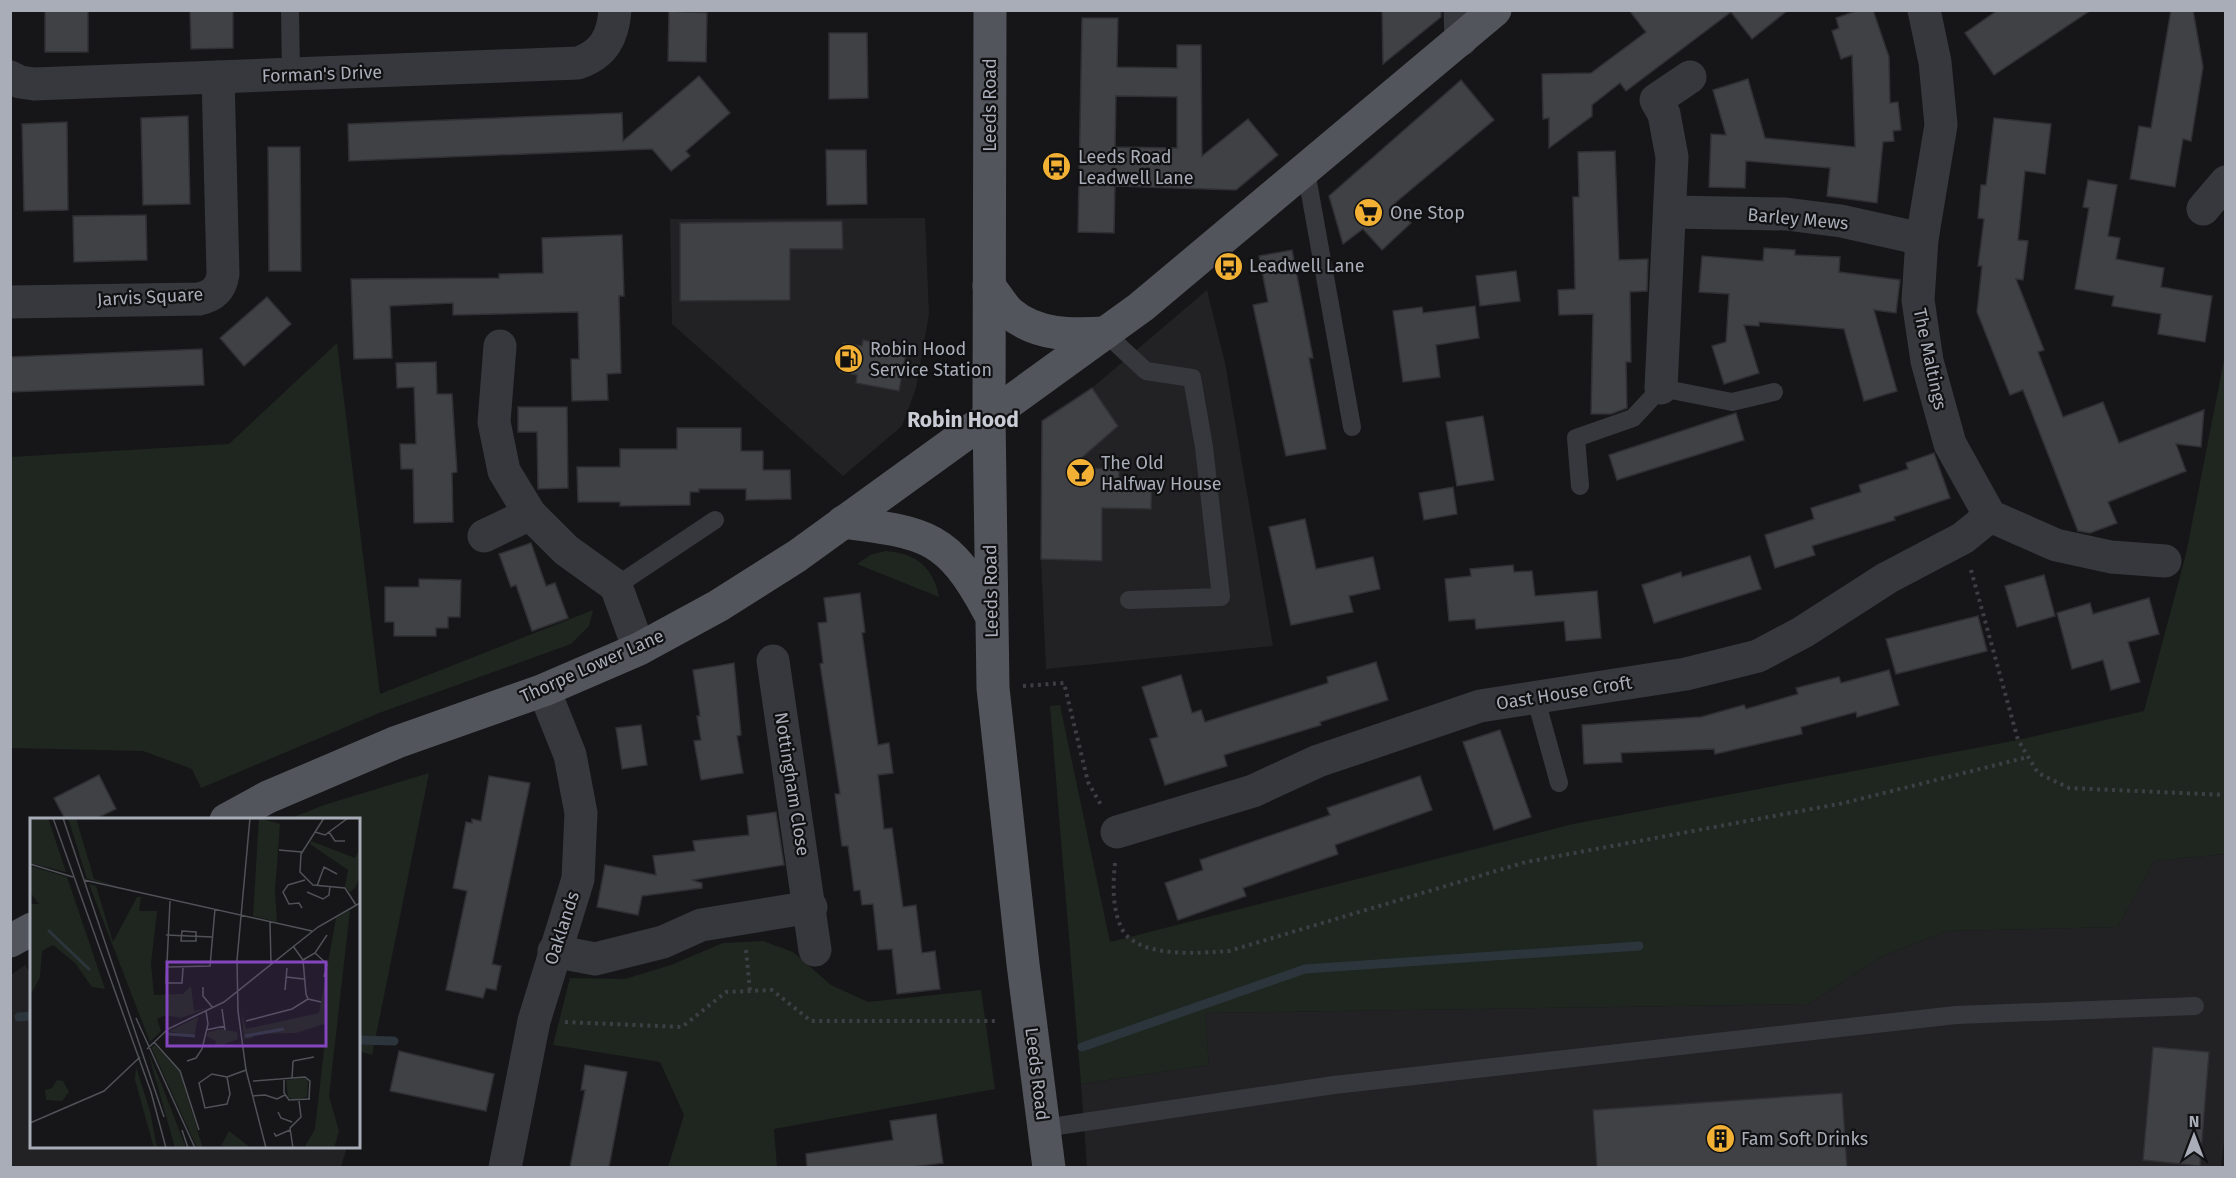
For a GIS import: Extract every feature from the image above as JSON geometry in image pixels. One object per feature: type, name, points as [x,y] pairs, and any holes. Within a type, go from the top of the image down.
[{"type":"main road","name":"Leeds Road","points":[[990,10],[989,418],[990,614],[993,688],[1030,1021],[1049,1167]]},
{"type":"main road","points":[[989,418],[1209,253],[1306,171],[1460,26],[1495,10]]},
{"type":"main road","points":[[989,286],[1010,313],[1038,329],[1067,335],[1105,333]]},
{"type":"main road","name":"Thorpe Lower Lane","points":[[228,818],[268,797],[397,742],[544,690],[639,649],[718,606],[843,522],[989,418]]},
{"type":"main road","points":[[843,522],[892,528],[927,538],[951,554],[971,578],[990,614]]},
{"type":"main road","points":[[10,941],[30,930]]},
{"type":"street","name":"The Maltings","points":[[1924,10],[1935,62],[1941,125],[1922,239],[1918,300],[1927,361],[1950,444],[1990,516]]},
{"type":"street","name":"Forman's Drive","points":[[10,77],[20,82],[34,84],[578,63],[591,58],[602,49],[610,38],[614,17]]},
{"type":"street","name":"Jarvis Square","points":[[10,302],[199,299],[207,297],[218,288],[223,274],[218,77]]},
{"type":"street","points":[[1661,388],[1672,157],[1666,123],[1656,100],[1690,77]]},
{"type":"street","points":[[2203,209],[2226,182]]},
{"type":"street","name":"Barley Mews","points":[[1671,212],[1786,214],[1841,221],[1922,239]]},
{"type":"street","points":[[500,346],[494,422],[504,471],[530,514],[566,550],[616,586],[639,649]]},
{"type":"street","points":[[484,536],[530,514]]},
{"type":"street","points":[[1990,516],[2056,545],[2111,557],[2165,561]]},
{"type":"street","name":"Oast House Croft","points":[[1117,832],[1253,790],[1318,761],[1480,706],[1686,674],[1758,656],[1803,632],[1887,578],[1963,538],[1990,516]]},
{"type":"street","name":"Nottingham Close","points":[[773,661],[811,907],[815,950]]},
{"type":"street","name":"Oaklands","points":[[505,1167],[534,1021],[578,879],[581,813],[570,755],[544,690]]},
{"type":"street","points":[[554,951],[595,959],[607,957],[663,942],[701,925],[742,916],[811,907]]},
{"type":"lane","points":[[290,10],[291,75]]},
{"type":"lane","points":[[1306,171],[1352,427]]},
{"type":"lane","points":[[1105,333],[1146,371],[1192,378],[1204,447],[1221,597],[1129,600]]},
{"type":"lane","points":[[1580,486],[1576,438],[1633,418],[1661,388],[1732,402],[1774,392]]},
{"type":"lane","points":[[616,586],[715,520]]},
{"type":"lane","points":[[1535,696],[1559,783]]},
{"type":"lane","points":[[1044,1128],[1334,1085],[1956,1015],[2195,1006]]},
{"type":"path","points":[[1963,538],[2018,740],[2038,774],[2069,788],[2226,795]]},
{"type":"path","points":[[993,688],[1064,684],[1088,782],[1117,832],[1113,893],[1121,929],[1141,945],[1181,954],[1229,951],[1526,862],[1845,803],[2028,758]]},
{"type":"path","points":[[742,916],[750,991]]},
{"type":"path","points":[[534,1021],[682,1027],[726,992],[772,990],[811,1021],[1030,1021]]},
{"type":"shaded area","points":[[925,218],[929,314],[916,388],[902,426],[843,476],[672,324],[670,219]]},
{"type":"shaded area","points":[[1207,290],[1225,363],[1273,646],[1046,669],[1041,559],[1042,421],[1092,388]]},
{"type":"shaded area","points":[[337,343],[380,694],[593,610],[589,626],[571,644],[379,713],[201,788],[192,769],[143,751],[11,748],[11,457],[229,444]]},
{"type":"shaded area","points":[[2225,355],[2225,854],[2154,861],[2118,927],[1947,931],[1883,956],[1808,1004],[1205,1013],[1209,1065],[1081,1084],[1050,706],[1060,705],[1110,942],[1573,824],[2018,740],[2144,711],[2186,554]]},
{"type":"shaded area","points":[[885,551],[906,555],[921,564],[932,577],[939,597],[857,564],[870,555]]},
{"type":"shaded area","points":[[429,773],[372,1055],[360,1051],[360,818],[292,818],[324,805]]},
{"type":"shaded area","points":[[2225,854],[2226,1124],[2221,1167],[1087,1167],[1081,1084],[1209,1065],[1205,1013],[1808,1004],[1883,956],[1947,931],[2118,927],[2154,861]]},
{"type":"shaded area","points":[[763,941],[793,952],[831,985],[868,1002],[981,990],[995,1089],[774,1129],[777,1167],[668,1167],[684,1115],[660,1062],[553,1045],[570,978],[625,979],[671,965],[723,943]]},
{"type":"shaded area","points":[[25,965],[30,973],[30,1148],[347,1148],[341,1167],[11,1167],[11,975]]},
{"type":"building","points":[[45,10],[88,10],[88,52],[45,52]]},
{"type":"building","points":[[190,10],[233,10],[233,48],[191,49]]},
{"type":"building","points":[[1382,10],[1441,10],[1441,17],[1383,64]]},
{"type":"building","points":[[1629,10],[1788,10],[1752,39],[1731,12],[1626,91],[1620,83],[1592,105],[1592,116],[1549,148],[1549,118],[1543,119],[1542,74],[1591,73],[1646,32]]},
{"type":"building","points":[[1859,10],[1873,10],[1889,57],[1890,103],[1898,102],[1901,130],[1893,131],[1894,141],[1883,142],[1877,203],[1827,196],[1830,168],[1746,161],[1745,188],[1709,187],[1711,134],[1726,135],[1713,90],[1748,79],[1765,138],[1855,147],[1852,55],[1841,59],[1832,31],[1839,28],[1836,18]]},
{"type":"building","points":[[1998,10],[2091,10],[1994,75],[1965,33]]},
{"type":"building","points":[[2171,10],[2193,10],[2203,67],[2191,141],[2183,139],[2175,187],[2130,179],[2139,126],[2151,128]]},
{"type":"building","points":[[669,11],[707,13],[706,62],[668,61]]},
{"type":"building","points":[[1082,18],[1118,18],[1117,67],[1177,68],[1177,45],[1201,45],[1202,156],[1248,119],[1278,155],[1236,190],[1115,186],[1114,233],[1078,232]],"holes":[[[1116,96],[1177,97],[1177,148],[1115,147]]]},
{"type":"building","points":[[829,33],[867,33],[868,98],[829,99]]},
{"type":"building","points":[[699,76],[730,113],[686,151],[690,156],[671,171],[652,149],[349,161],[348,124],[622,113],[623,141]]},
{"type":"building","points":[[1461,80],[1494,120],[1395,203],[1411,223],[1382,250],[1363,229],[1343,244],[1329,196]]},
{"type":"building","points":[[188,116],[190,204],[143,205],[141,118]]},
{"type":"building","points":[[1994,118],[2051,124],[2045,174],[2025,171],[2018,240],[2028,241],[2023,280],[2016,279],[2044,350],[2038,352],[2063,417],[2103,402],[2119,443],[2204,410],[2201,447],[2176,444],[2186,471],[2108,502],[2117,523],[2090,533],[2078,531],[2023,390],[2010,395],[1977,312],[1982,266],[1978,266],[1984,219],[1978,218],[1981,185],[1986,185]]},
{"type":"building","points":[[67,122],[68,210],[24,211],[22,124]]},
{"type":"building","points":[[268,147],[300,147],[301,271],[269,271]]},
{"type":"building","points":[[826,150],[866,150],[867,204],[827,205]]},
{"type":"building","points":[[1615,151],[1619,260],[1648,259],[1647,291],[1630,292],[1631,362],[1626,362],[1627,408],[1611,414],[1591,414],[1593,314],[1559,315],[1558,290],[1575,289],[1573,197],[1579,197],[1578,152]]},
{"type":"building","points":[[2088,180],[2117,185],[2108,236],[2120,238],[2116,259],[2164,268],[2161,287],[2212,296],[2205,342],[2158,334],[2161,314],[2112,306],[2114,296],[2075,289],[2089,208],[2083,207]]},
{"type":"building","points":[[146,215],[147,260],[74,262],[73,216]]},
{"type":"building","points":[[842,221],[843,249],[790,249],[790,300],[680,301],[680,223]]},
{"type":"building","points":[[622,235],[624,296],[619,296],[621,373],[607,374],[608,400],[572,401],[571,359],[579,359],[578,312],[453,315],[453,303],[390,306],[392,358],[354,359],[351,279],[499,278],[499,274],[543,273],[542,238]]},
{"type":"building","points":[[1764,248],[1795,250],[1795,255],[1840,257],[1839,272],[1900,280],[1896,313],[1874,310],[1897,391],[1864,401],[1844,329],[1759,322],[1759,326],[1744,325],[1759,373],[1724,384],[1712,346],[1726,342],[1729,294],[1699,292],[1702,256],[1763,261]]},
{"type":"building","points":[[1292,250],[1313,358],[1309,358],[1326,449],[1286,456],[1253,305],[1268,302],[1259,256]]},
{"type":"building","points":[[1516,271],[1520,301],[1480,306],[1476,276]]},
{"type":"building","points":[[267,297],[291,324],[244,366],[220,338]]},
{"type":"building","points":[[1475,306],[1479,338],[1436,345],[1440,377],[1403,382],[1393,311],[1422,307],[1423,313]]},
{"type":"building","points":[[863,340],[907,348],[899,391],[856,383],[857,375],[840,372],[844,343],[862,346]]},
{"type":"building","points":[[202,349],[204,385],[10,392],[10,357]]},
{"type":"building","points":[[436,362],[437,394],[452,394],[457,472],[452,473],[453,522],[414,523],[413,469],[401,469],[400,444],[416,444],[414,387],[397,388],[396,363]]},
{"type":"building","name":"The Old Halfway House","points":[[1092,388],[1118,426],[1069,469],[1119,468],[1119,479],[1152,478],[1151,509],[1102,508],[1102,561],[1041,559],[1042,421]]},
{"type":"building","points":[[518,407],[567,407],[568,488],[538,489],[537,432],[518,432]]},
{"type":"building","points":[[1736,413],[1744,440],[1617,480],[1609,455]]},
{"type":"building","points":[[1483,416],[1494,480],[1457,486],[1446,422]]},
{"type":"building","points":[[677,428],[741,428],[741,451],[763,451],[763,470],[790,470],[791,499],[746,500],[746,489],[699,489],[699,492],[690,492],[690,505],[620,506],[620,502],[578,502],[577,467],[620,467],[620,449],[677,449]]},
{"type":"building","points":[[1934,453],[1950,498],[1894,517],[1895,520],[1812,546],[1815,555],[1775,568],[1765,535],[1814,519],[1811,508],[1861,492],[1859,485],[1908,469],[1906,463]]},
{"type":"building","points":[[1453,487],[1457,514],[1424,520],[1419,493]]},
{"type":"building","points":[[1305,519],[1316,569],[1373,557],[1380,589],[1349,596],[1353,612],[1291,625],[1269,527]]},
{"type":"building","points":[[531,543],[546,586],[555,583],[568,618],[532,631],[516,585],[511,587],[499,554]]},
{"type":"building","points":[[1750,556],[1761,589],[1654,623],[1642,585],[1681,572],[1682,577]]},
{"type":"building","points":[[1513,565],[1514,572],[1532,571],[1535,596],[1597,591],[1601,638],[1566,641],[1564,621],[1476,629],[1475,619],[1449,621],[1445,579],[1471,576],[1470,569]]},
{"type":"building","points":[[2044,575],[2055,616],[2017,627],[2005,586]]},
{"type":"building","points":[[419,579],[461,580],[460,617],[448,617],[448,628],[436,628],[436,636],[394,636],[394,622],[385,622],[385,587],[419,587]]},
{"type":"building","points":[[860,593],[865,632],[862,633],[878,745],[889,743],[893,773],[878,775],[884,829],[892,828],[903,907],[916,905],[922,953],[935,951],[940,989],[897,994],[892,949],[878,950],[873,904],[862,905],[860,890],[854,891],[848,846],[842,846],[835,794],[840,794],[820,664],[823,663],[818,623],[827,622],[824,598]]},
{"type":"building","points":[[2149,598],[2159,634],[2128,642],[2140,682],[2111,690],[2103,660],[2072,669],[2057,613],[2090,603],[2093,614]]},
{"type":"building","points":[[1978,616],[1987,651],[1896,674],[1886,639]]},
{"type":"building","points":[[1376,662],[1388,700],[1320,722],[1321,725],[1224,755],[1227,766],[1165,785],[1150,739],[1158,737],[1142,687],[1181,675],[1192,713],[1201,710],[1205,722],[1328,683],[1327,677]]},
{"type":"building","points":[[734,663],[741,735],[737,736],[743,773],[701,780],[694,741],[701,740],[693,670]]},
{"type":"building","points":[[1889,670],[1899,705],[1857,717],[1856,712],[1801,727],[1802,734],[1715,754],[1714,749],[1621,753],[1622,762],[1584,764],[1582,725],[1701,717],[1744,705],[1746,709],[1798,694],[1796,688],[1839,677],[1841,683]]},
{"type":"building","points":[[641,725],[647,765],[622,769],[616,728]]},
{"type":"building","points":[[1500,730],[1531,817],[1494,830],[1463,742]]},
{"type":"building","points":[[99,775],[116,809],[97,818],[64,818],[54,798]]},
{"type":"building","points":[[489,776],[530,783],[492,964],[501,966],[496,990],[486,988],[483,998],[446,990],[467,891],[453,888],[466,822],[472,823],[472,819],[481,821]]},
{"type":"building","points":[[1420,776],[1432,810],[1335,845],[1338,854],[1243,888],[1246,896],[1178,920],[1165,883],[1203,870],[1200,860],[1330,815],[1327,808]]},
{"type":"building","points":[[776,812],[784,865],[692,880],[702,883],[702,888],[642,896],[638,915],[597,907],[605,865],[656,875],[653,856],[695,851],[693,841],[749,835],[747,816]]},
{"type":"building","points":[[2153,1047],[2209,1052],[2200,1166],[2143,1160]]},
{"type":"building","points":[[399,1051],[494,1074],[486,1111],[390,1091]]},
{"type":"building","points":[[585,1065],[627,1072],[609,1167],[570,1167],[585,1090],[581,1090]]},
{"type":"building","name":"Fam Soft Drinks","points":[[1842,1093],[1847,1167],[1597,1167],[1593,1110]]},
{"type":"building","points":[[936,1114],[943,1163],[912,1167],[807,1167],[806,1154],[893,1140],[890,1121]]},
{"type":"waterway","points":[[1082,1047],[1305,969],[1639,946]]},
{"type":"waterway","points":[[19,1017],[30,1016]]},
{"type":"waterway","points":[[360,1040],[394,1041]]},
{"type":"place","name":"Leeds Road Leadwell Lane","points":[[1057,167]]},
{"type":"place","name":"One Stop","points":[[1369,213]]},
{"type":"place","name":"Leadwell Lane","points":[[1228,266]]},
{"type":"place","name":"Robin Hood Service Station","points":[[849,359]]},
{"type":"place","name":"The Old Halfway House","points":[[1080,473]]},
{"type":"place","name":"Fam Soft Drinks","points":[[1720,1139]]},
{"type":"district","name":"Robin Hood","points":[[963,420]]}]
